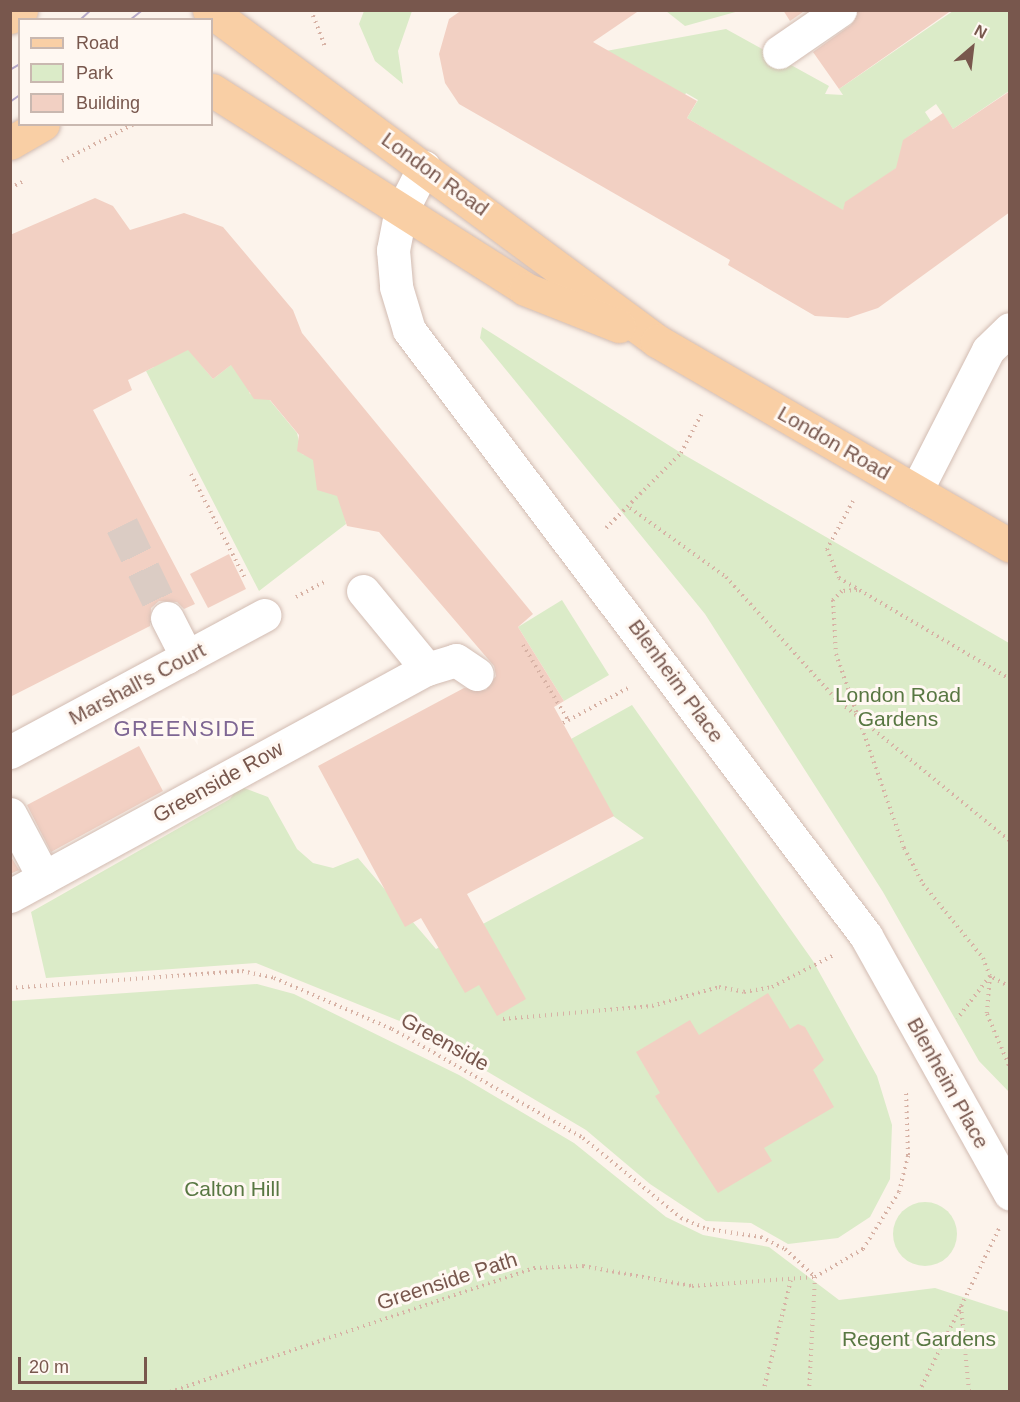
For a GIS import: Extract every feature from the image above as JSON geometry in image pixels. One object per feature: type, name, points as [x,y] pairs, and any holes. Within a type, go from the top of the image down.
[{"type":"main road","points":[[10,17],[21,10]]},
{"type":"main road","name":"London Road","points":[[209,10],[657,341],[1010,546]]},
{"type":"main road","name":"London Road","points":[[213,91],[400,214],[525,289],[657,341]]},
{"type":"main road","points":[[10,143],[40,126]]},
{"type":"street","points":[[779,52],[840,10]]},
{"type":"street","name":"Blenheim Place","points":[[424,167],[400,214],[394,270],[409,330],[667,666],[866,936],[932,1052],[1007,1208]]},
{"type":"street","points":[[916,491],[988,350],[1010,329]]},
{"type":"street","points":[[363,591],[427,669]]},
{"type":"street","name":"Marshall's Court","points":[[10,752],[264,615]]},
{"type":"street","points":[[167,618],[187,657]]},
{"type":"street","name":"Greenside Row","points":[[10,896],[427,669],[456,660],[477,674]]},
{"type":"street","points":[[10,814],[44,878]]},
{"type":"path","points":[[52,167],[130,126]]},
{"type":"path","points":[[10,188],[31,177]]},
{"type":"path","points":[[626,513],[681,453]]},
{"type":"path","points":[[872,465],[827,549],[838,578],[1010,679]]},
{"type":"path","points":[[191,474],[264,615],[346,570],[363,591]]},
{"type":"path","points":[[630,508],[726,577],[865,726],[1010,842]]},
{"type":"path","points":[[857,590],[842,591],[833,600],[830,617],[836,654],[865,726],[904,848],[923,884],[983,958],[990,976],[987,1014],[1010,1068]]},
{"type":"path","points":[[523,645],[568,720]]},
{"type":"path","points":[[563,723],[667,666]]},
{"type":"path","points":[[503,1019],[652,1006],[719,987],[744,992],[772,987],[866,936]]},
{"type":"path","name":"Greenside","points":[[10,988],[242,971],[274,978],[392,1029],[583,1138],[681,1218],[707,1229],[761,1237],[786,1249],[815,1277]]},
{"type":"path","points":[[990,976],[1010,987]]},
{"type":"path","points":[[932,1052],[990,976]]},
{"type":"path","points":[[809,1392],[815,1277],[863,1249],[899,1192],[908,1155],[906,1087]]},
{"type":"path","points":[[919,1392],[1007,1208]]},
{"type":"path","name":"Greenside Path","points":[[170,1392],[534,1268],[584,1266],[692,1286],[815,1277]]},
{"type":"path","points":[[763,1392],[791,1280]]},
{"type":"path","points":[[961,1306],[969,1392]]},
{"type":"green space","points":[[364,11],[412,11],[398,51],[403,84],[375,61],[359,24]]},
{"type":"green space","points":[[666,11],[739,11],[685,26]]},
{"type":"green space","points":[[953,11],[1009,11],[1009,91],[953,129],[936,104],[925,112],[941,137],[916,131],[904,140],[911,158],[845,204],[843,212],[687,118],[698,100],[686,93],[676,111],[595,53],[726,29],[829,86],[825,94],[843,95],[839,89]]},
{"type":"green space","points":[[154,308],[213,379],[237,360],[250,394],[268,398],[297,433],[302,454],[317,458],[319,488],[340,491],[346,524],[259,591],[146,371],[154,367]]},
{"type":"green space","name":"London Road Gardens","points":[[482,327],[681,453],[1009,643],[1009,1092],[979,1061],[883,892],[705,614],[480,338]]},
{"type":"green space","points":[[562,600],[609,675],[564,701],[518,627]]},
{"type":"green space","points":[[632,705],[813,961],[877,1076],[892,1125],[890,1179],[870,1217],[838,1238],[788,1244],[751,1223],[706,1221],[650,1184],[586,1130],[407,1024],[256,963],[46,978],[31,912],[230,799],[239,786],[268,797],[297,849],[313,863],[333,868],[358,858],[436,949],[644,838],[613,816],[571,739]]},
{"type":"green space","name":"Calton Hill","points":[[257,984],[294,994],[459,1075],[574,1143],[666,1217],[703,1235],[769,1247],[839,1300],[935,1288],[1009,1312],[1009,1391],[11,1391],[11,1001]]},
{"type":"green space","points":[[925,1202],[937,1204],[948,1211],[955,1222],[957,1234],[955,1246],[948,1257],[937,1264],[925,1266],[913,1264],[902,1257],[895,1246],[893,1234],[895,1222],[902,1211],[913,1204]]},
{"type":"building","points":[[462,10],[640,10],[593,42],[697,101],[687,118],[843,210],[845,202],[896,168],[903,140],[943,113],[953,129],[1010,91],[1010,212],[878,308],[848,318],[815,316],[728,265],[730,260],[459,104],[445,83],[439,54],[449,19]]},
{"type":"building","points":[[783,10],[806,10],[790,21]]},
{"type":"building","points":[[858,10],[952,10],[839,89],[813,52],[851,25]]},
{"type":"building","points":[[95,198],[113,206],[130,230],[184,213],[223,227],[293,310],[302,333],[533,614],[518,627],[564,701],[554,707],[614,816],[467,894],[526,999],[497,1016],[479,985],[465,993],[421,918],[405,927],[318,766],[464,688],[486,690],[496,676],[494,666],[379,532],[347,526],[337,496],[317,490],[313,460],[297,451],[299,435],[270,400],[254,399],[231,365],[213,379],[188,350],[128,380],[132,390],[93,410],[195,604],[184,609],[177,602],[159,601],[151,608],[150,626],[10,697],[10,235]]},
{"type":"building","points":[[229,554],[246,589],[208,608],[190,574]]},
{"type":"building","points":[[139,746],[163,791],[51,852],[27,805]]},
{"type":"building","points":[[10,855],[19,870],[10,874]]},
{"type":"building","points":[[768,993],[790,1029],[798,1024],[805,1027],[824,1060],[813,1070],[834,1107],[764,1148],[772,1161],[718,1193],[655,1096],[660,1093],[636,1052],[690,1020],[699,1035]]},
{"type":"tunnel","points":[[122,525],[167,618]]},
{"type":"tram line","points":[[82,18],[91,10]]},
{"type":"tram line","points":[[133,18],[143,10]]},
{"type":"tram line","points":[[10,70],[18,65]]},
{"type":"tram line","points":[[10,102],[18,96]]},
{"type":"district","name":"GREENSIDE","points":[[185,729]]},
{"type":"park label","name":"Regent Gardens","points":[[919,1339]]}]
